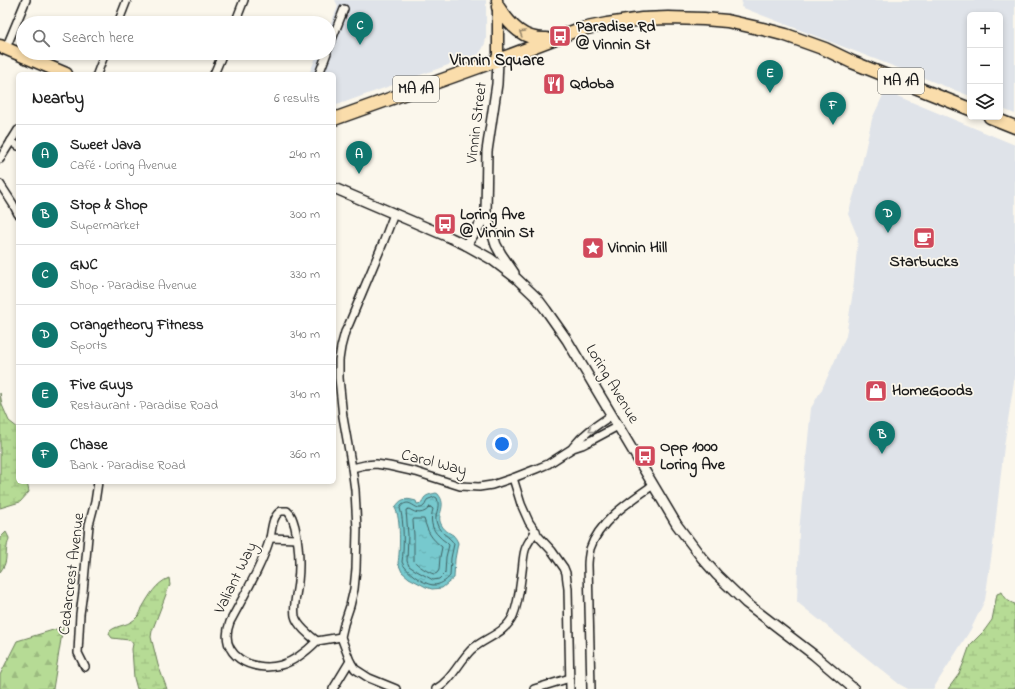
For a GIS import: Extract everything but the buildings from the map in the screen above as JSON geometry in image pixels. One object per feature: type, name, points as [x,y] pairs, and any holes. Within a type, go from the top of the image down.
[{"type":"highway","points":[[498,4],[512,26],[518,32],[538,39],[556,38]]},
{"type":"highway","name":"MA 1A","points":[[336,118],[577,30],[593,26],[642,19],[681,18],[727,21],[768,30],[813,44],[852,62],[967,108]]},
{"type":"highway","points":[[3,47],[16,53]]},
{"type":"highway","points":[[32,60],[58,72]]},
{"type":"highway","points":[[998,120],[1015,127]]},
{"type":"main road","name":"Vinnin Street","points":[[466,245],[486,213],[487,151],[497,84],[498,4]]},
{"type":"main road","name":"Loring Avenue","points":[[336,189],[466,245],[492,259],[526,288],[546,310],[567,340],[680,530],[698,554],[709,567],[746,602],[814,655],[854,689]]},
{"type":"main road","points":[[486,213],[492,235],[501,254],[526,288]]},
{"type":"street","points":[[18,16],[26,0]]},
{"type":"street","points":[[121,16],[127,0]]},
{"type":"street","points":[[238,16],[244,0]]},
{"type":"street","points":[[336,29],[344,9]]},
{"type":"street","points":[[3,47],[16,20]]},
{"type":"street","points":[[98,72],[103,60]]},
{"type":"street","points":[[215,72],[220,60]]},
{"type":"street","points":[[319,72],[324,60]]},
{"type":"street","points":[[0,159],[16,133]]},
{"type":"street","points":[[11,141],[16,145]]},
{"type":"street","points":[[0,184],[16,210]]},
{"type":"street","points":[[392,688],[369,678],[355,668],[350,661],[341,638],[354,589],[357,518],[352,468],[343,417],[339,360],[345,332],[394,214]]},
{"type":"street","name":"Carol Way","points":[[573,448],[580,438],[588,431],[612,415]]},
{"type":"street","name":"Carol Way","points":[[352,468],[376,464],[416,472],[460,486],[479,487],[492,485],[548,464],[573,448],[582,445],[618,426]]},
{"type":"street","points":[[513,478],[524,513],[529,522],[539,537],[552,551],[566,573],[568,589],[570,689]]},
{"type":"street","name":"Cedarcrest Avenue","points":[[85,667],[78,653],[80,614],[89,525],[98,484]]},
{"type":"street","points":[[591,689],[588,565],[590,550],[597,535],[621,508],[653,485]]},
{"type":"street","name":"Valiant Way","points":[[284,510],[291,515],[297,539],[299,549],[299,573],[295,617],[306,631],[317,641],[306,652],[285,664],[274,667],[250,665],[235,656],[227,636],[227,629],[265,554],[274,518],[279,512],[284,510]]},
{"type":"street","points":[[436,689],[448,679],[471,650],[478,644],[502,630],[508,624],[516,606],[521,584],[525,550],[536,531]]},
{"type":"street","name":"Valiant Way","points":[[270,538],[297,539]]},
{"type":"street","points":[[317,641],[341,638]]},
{"type":"street","points":[[333,689],[350,661]]},
{"type":"street","points":[[534,689],[570,678]]},
{"type":"shaded area","points":[[335,0],[486,0],[485,43],[479,54],[336,105],[336,72],[310,72],[315,60],[336,60],[336,16],[334,16],[338,6]]},
{"type":"shaded area","points":[[742,0],[1015,0],[1015,114],[1003,109],[1003,12],[967,12],[967,95],[741,7]]},
{"type":"shaded area","points":[[885,91],[1015,145],[1015,375],[1004,446],[993,545],[985,600],[971,629],[933,689],[908,689],[899,684],[797,602],[799,531],[811,408],[822,389],[846,336],[853,291],[858,238],[848,214],[858,181],[872,119]]},
{"type":"green space","points":[[0,393],[2,405],[9,421],[16,426],[16,484],[27,484],[29,492],[20,502],[0,508]]},
{"type":"green space","points":[[6,532],[9,539],[5,563],[0,572],[0,538]]},
{"type":"green space","points":[[169,578],[170,584],[151,637],[158,665],[167,689],[137,689],[134,678],[133,644],[129,640],[112,638],[109,634],[110,631],[116,627],[135,620],[153,590],[164,580]]},
{"type":"green space","points":[[1002,592],[1007,600],[1015,604],[1015,689],[948,689],[959,674],[970,645],[984,631],[992,620],[997,594]]},
{"type":"green space","points":[[63,627],[53,689],[0,689],[0,675],[17,641]]},
{"type":"water","points":[[436,493],[441,498],[442,502],[440,517],[441,524],[454,536],[458,543],[454,578],[442,588],[432,589],[409,578],[402,572],[398,563],[400,543],[398,519],[395,508],[399,502],[409,499],[416,501],[417,504],[422,503],[425,497]]},
{"type":"place","name":"Paradise Rd @ Vinnin St","points":[[560,36]]},
{"type":"place","name":"GNC","points":[[360,45]]},
{"type":"place","name":"Qdoba","points":[[554,84]]},
{"type":"place","name":"Five Guys","points":[[770,93]]},
{"type":"place","name":"Chase","points":[[833,125]]},
{"type":"place","name":"Sweet Java","points":[[359,174]]},
{"type":"place","name":"Loring Ave @ Vinnin St","points":[[445,224]]},
{"type":"place","name":"Orangetheory Fitness","points":[[888,233]]},
{"type":"place","name":"Starbucks","points":[[924,238]]},
{"type":"place","name":"Vinnin Hill","points":[[593,248]]},
{"type":"place","name":"HomeGoods","points":[[876,391]]},
{"type":"place","name":"Stop & Shop","points":[[882,454]]},
{"type":"place","name":"Opp 1000 Loring Ave","points":[[645,456]]},
{"type":"district","name":"Vinnin Square","points":[[497,60]]}]
